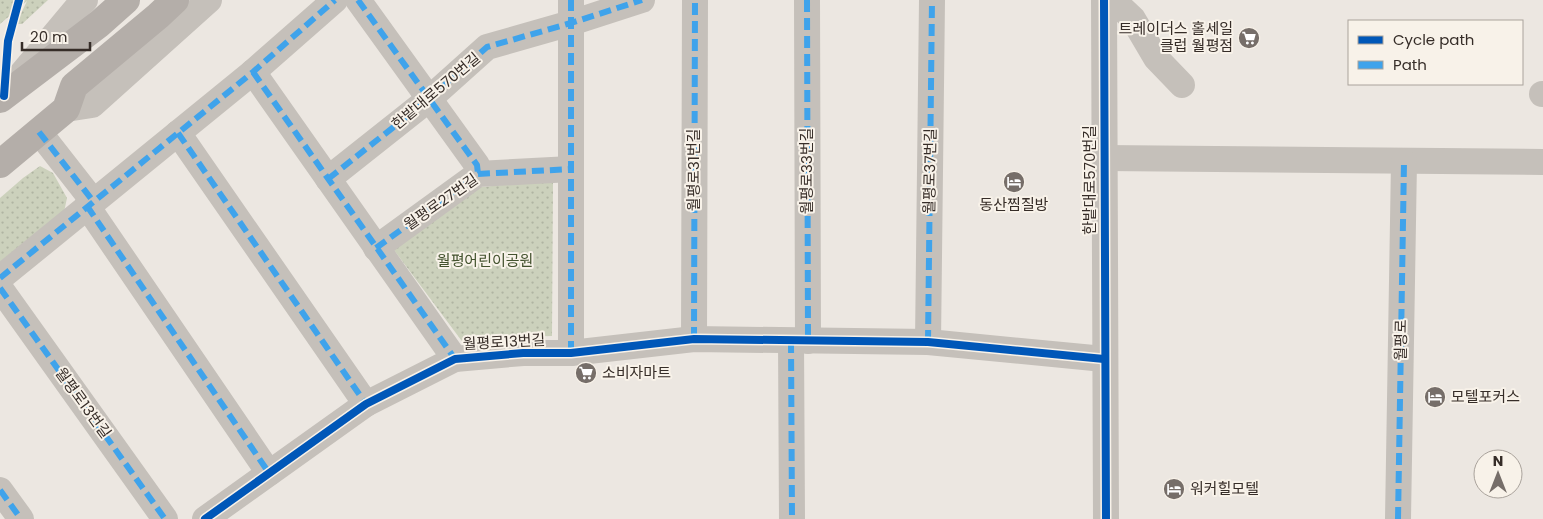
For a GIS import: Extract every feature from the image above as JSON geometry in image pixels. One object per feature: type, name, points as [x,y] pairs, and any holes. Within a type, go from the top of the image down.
[{"type":"main road","points":[[2,98],[99,24],[126,0]]},
{"type":"main road","points":[[0,164],[66,109],[74,86],[175,0]]},
{"type":"street","points":[[2,98],[85,0]]},
{"type":"street","points":[[66,109],[92,105],[208,0]]},
{"type":"street","points":[[0,278],[253,72],[334,0]]},
{"type":"street","points":[[358,0],[477,165],[478,174]]},
{"type":"street","name":"한밭대로570번길","points":[[328,179],[429,99],[486,47],[571,12],[642,0]]},
{"type":"street","name":"월평로31번길","points":[[694,339],[695,0]]},
{"type":"street","name":"월평로33번길","points":[[792,519],[799,341],[807,0]]},
{"type":"street","name":"월평로37번길","points":[[928,342],[932,0]]},
{"type":"street","name":"한밭대로570번길","points":[[1104,0],[1106,519]]},
{"type":"street","points":[[1113,0],[1133,19],[1156,58],[1182,85]]},
{"type":"street","points":[[571,12],[571,353]]},
{"type":"street","name":"월평로13번길","points":[[253,72],[455,359]]},
{"type":"street","points":[[39,132],[90,204],[269,473]]},
{"type":"street","points":[[178,133],[366,404]]},
{"type":"street","name":"한밭대로570번길","points":[[1104,158],[1543,162]]},
{"type":"street","name":"월평로","points":[[1398,519],[1404,162]]},
{"type":"street","name":"월평로27번길","points":[[376,248],[478,174],[571,169]]},
{"type":"street","name":"월평로13번길","points":[[0,288],[165,519]]},
{"type":"street","name":"월평로13번길","points":[[205,519],[366,404],[455,359],[523,353],[571,353],[694,339],[799,341]]},
{"type":"street","points":[[799,341],[928,342],[1104,359]]},
{"type":"street","points":[[0,490],[21,519]]},
{"type":"green space","points":[[0,0],[48,0],[22,24],[16,24],[27,1],[0,24]]},
{"type":"green space","points":[[40,166],[53,173],[67,198],[64,212],[0,262],[0,198]]},
{"type":"green space","name":"월평어린이공원","points":[[553,180],[552,336],[509,337],[464,344],[391,246],[472,188]]},
{"type":"marked path","points":[[0,278],[253,72],[335,0]]},
{"type":"marked path","points":[[358,0],[477,165],[478,174]]},
{"type":"marked path","points":[[571,0],[571,353]]},
{"type":"marked path","points":[[328,179],[429,99],[487,47],[642,0]]},
{"type":"marked path","points":[[694,339],[695,0]]},
{"type":"marked path","points":[[807,0],[808,341]]},
{"type":"marked path","points":[[928,342],[932,0]]},
{"type":"marked path","points":[[253,72],[455,359]]},
{"type":"marked path","points":[[39,132],[93,201]]},
{"type":"marked path","points":[[178,133],[366,404]]},
{"type":"marked path","points":[[1398,519],[1404,162]]},
{"type":"marked path","points":[[376,248],[478,174],[571,169]]},
{"type":"marked path","points":[[87,206],[269,473]]},
{"type":"marked path","points":[[0,288],[165,519]]},
{"type":"marked path","points":[[791,341],[792,519]]},
{"type":"marked path","points":[[0,490],[21,519]]},
{"type":"cycle path","points":[[4,96],[8,41],[19,0]]},
{"type":"cycle path","points":[[1104,0],[1106,519]]},
{"type":"cycle path","points":[[205,519],[366,404],[455,359],[523,353],[571,353],[694,339],[928,342],[1104,359]]},
{"type":"place","name":"트레이더스 홀세일 클럽 월평점","points":[[1249,38]]},
{"type":"place","name":"동산찜질방","points":[[1014,182]]},
{"type":"place","name":"소비자마트","points":[[586,373]]},
{"type":"place","name":"모텔포커스","points":[[1435,397]]},
{"type":"place","name":"워커힐모텔","points":[[1174,489]]}]
